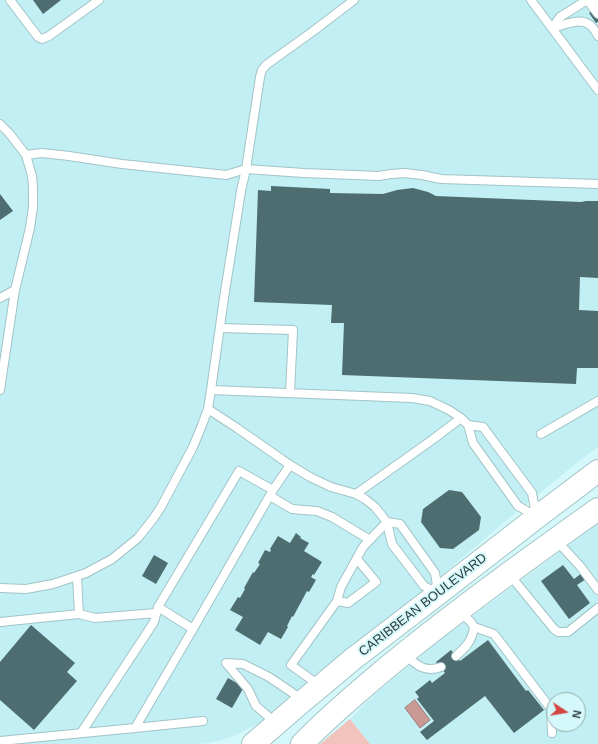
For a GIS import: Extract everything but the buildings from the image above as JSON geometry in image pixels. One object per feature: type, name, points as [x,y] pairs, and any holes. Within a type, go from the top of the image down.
[{"type":"main road","name":"CARIBBEAN BOULEVARD","points":[[253,744],[320,686],[371,645],[536,517],[598,471]]},
{"type":"main road","name":"CARIBBEAN BOULEVARD","points":[[302,744],[359,692],[405,653],[459,611],[598,509]]},
{"type":"main road","points":[[536,517],[556,540]]},
{"type":"main road","points":[[439,593],[459,611]]},
{"type":"lane","points":[[10,0],[38,37],[42,39],[49,36],[99,0]]},
{"type":"lane","points":[[0,588],[26,589],[53,584],[86,573],[112,559],[138,538],[161,507],[193,447],[208,409],[241,191],[262,70],[266,65],[354,0]]},
{"type":"lane","points":[[531,0],[598,90]]},
{"type":"lane","points":[[552,28],[560,17],[588,0],[598,14]]},
{"type":"lane","points":[[594,0],[598,5]]},
{"type":"lane","points":[[552,28],[582,22],[590,25],[598,36]]},
{"type":"lane","points":[[0,124],[26,155],[32,176],[33,207],[30,228],[15,290],[0,390]]},
{"type":"lane","points":[[26,155],[42,153],[226,175],[246,169],[379,176],[391,174],[414,174],[441,179],[598,184]]},
{"type":"lane","points":[[0,298],[15,290]]},
{"type":"lane","points":[[220,328],[293,330],[290,393]]},
{"type":"lane","points":[[211,390],[421,399],[430,401],[440,405],[461,418],[468,425],[473,443],[518,506],[536,517]]},
{"type":"lane","points":[[541,434],[598,401]]},
{"type":"lane","points":[[208,409],[310,477],[319,482],[356,494],[365,499],[375,507],[387,522],[392,544],[424,586],[439,593]]},
{"type":"lane","points":[[356,494],[421,449],[461,418]]},
{"type":"lane","points":[[468,425],[483,427],[532,493],[536,517]]},
{"type":"lane","points":[[135,728],[272,493],[290,465]]},
{"type":"lane","points":[[81,733],[154,622],[157,610],[239,471],[272,493],[292,509],[317,510],[332,517],[370,540]]},
{"type":"lane","points":[[320,686],[291,665],[337,601],[341,587],[363,547],[387,522]]},
{"type":"lane","points":[[387,522],[400,524],[435,573],[439,593]]},
{"type":"lane","points":[[556,540],[580,566],[598,590]]},
{"type":"lane","points":[[337,601],[348,603],[376,582],[356,559]]},
{"type":"lane","points":[[509,574],[558,632],[568,632],[598,608]]},
{"type":"lane","points":[[77,577],[79,614]]},
{"type":"lane","points":[[0,622],[79,614],[94,618],[157,610],[193,628]]},
{"type":"lane","points":[[459,611],[471,622],[474,627],[494,634],[551,709],[552,733]]},
{"type":"lane","points":[[456,656],[472,638],[474,627]]},
{"type":"lane","points":[[405,653],[411,661],[418,666],[427,669],[436,669],[440,667]]},
{"type":"lane","points":[[276,724],[256,706],[248,689],[226,663],[243,664],[269,677],[304,700]]},
{"type":"lane","points":[[0,741],[202,721]]},
{"type":"shaded area","points":[[0,0],[598,0],[598,447],[514,514],[408,603],[352,646],[261,722],[236,735],[222,740],[200,744],[0,744]]},
{"type":"shaded area","points":[[598,524],[598,744],[370,744],[350,719],[375,694],[437,642]]},
{"type":"shaded area","points":[[415,700],[430,720],[420,728],[405,708]]},
{"type":"shaded area","points":[[350,719],[370,744],[320,744]]}]
